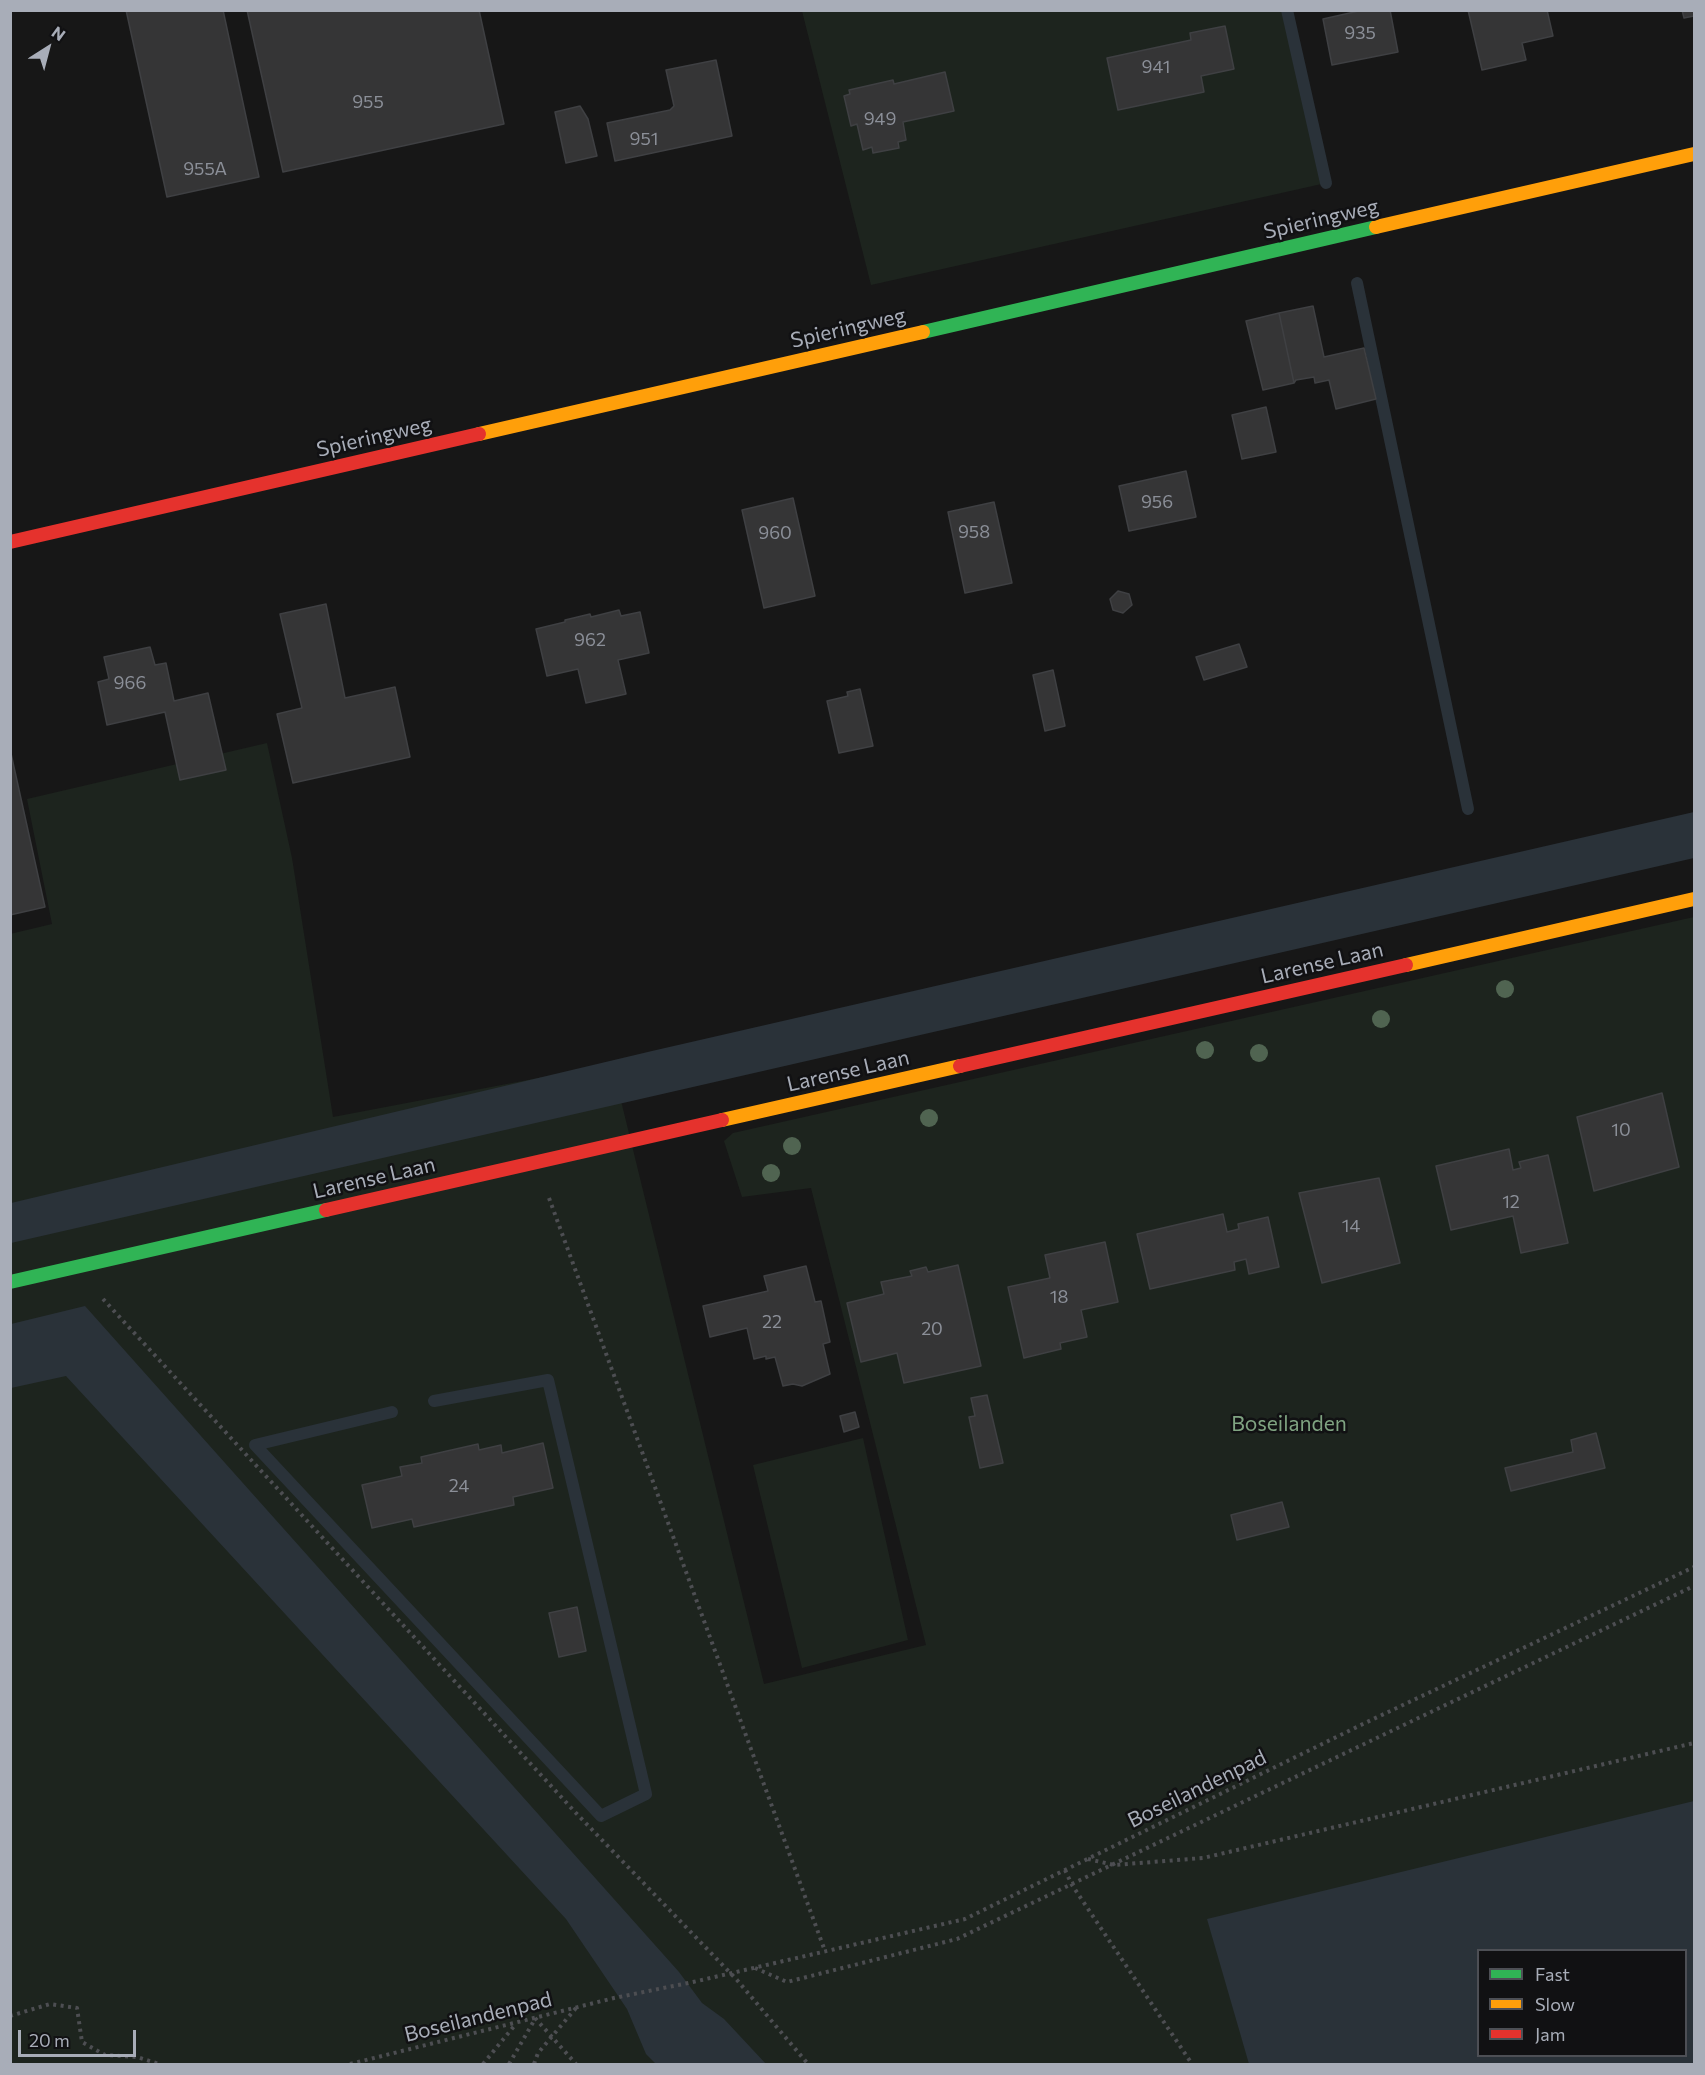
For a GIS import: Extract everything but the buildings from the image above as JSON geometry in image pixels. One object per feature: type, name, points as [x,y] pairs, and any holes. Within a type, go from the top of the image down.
[{"type":"street","name":"Spieringweg","points":[[10,543],[1695,154]]},
{"type":"street","name":"Larense Laan","points":[[10,1282],[1695,899]]},
{"type":"path","points":[[537,1163],[825,1951]]},
{"type":"path","points":[[74,1268],[575,1812],[729,1973],[808,2064]]},
{"type":"path","name":"Boseilandenpad","points":[[350,2064],[614,1998],[965,1919],[1365,1723],[1695,1567]]},
{"type":"path","points":[[755,1968],[787,1982],[957,1939],[1695,1586]]},
{"type":"path","points":[[1087,1859],[1114,1865],[1203,1858],[1695,1743]]},
{"type":"path","points":[[1065,1870],[1072,1885],[1192,2064]]},
{"type":"path","points":[[10,2016],[50,2004],[77,2008],[82,2042],[105,2055],[137,2057],[159,2064]]},
{"type":"path","points":[[534,2064],[538,2053],[577,2007]]},
{"type":"path","points":[[509,2064],[535,2018],[576,2064]]},
{"type":"path","points":[[483,2064],[515,2024]]},
{"type":"green space","points":[[802,11],[1288,11],[1326,183],[871,285]]},
{"type":"green space","name":"Boseilanden","points":[[267,743],[292,858],[333,1117],[612,1064],[764,1684],[926,1645],[811,1188],[742,1197],[724,1141],[733,1133],[1694,917],[1694,2064],[11,2064],[10,934],[52,924],[27,799]]},
{"type":"green space","points":[[863,1438],[908,1640],[802,1668],[753,1465]]},
{"type":"shaded area","points":[[1694,812],[1694,858],[11,1243],[11,1203],[652,1051]]},
{"type":"shaded area","points":[[85,1306],[679,1972],[702,2003],[724,2019],[766,2064],[656,2064],[646,2054],[627,2009],[566,1919],[66,1376],[11,1388],[11,1324]]},
{"type":"shaded area","points":[[1694,1801],[1694,2064],[1249,2064],[1207,1919]]},
{"type":"waterway","points":[[1287,10],[1326,183]]},
{"type":"waterway","points":[[1357,283],[1468,809]]},
{"type":"waterway","points":[[392,1412],[255,1445],[601,1816],[646,1794],[548,1380],[434,1401]]},
{"type":"traffic: fast","points":[[923,332],[1376,227]]},
{"type":"traffic: fast","points":[[10,1282],[326,1210]]},
{"type":"traffic: slow","points":[[1376,227],[1694,154]]},
{"type":"traffic: slow","points":[[479,434],[923,332]]},
{"type":"traffic: slow","points":[[1406,965],[1694,899]]},
{"type":"traffic: slow","points":[[722,1120],[960,1066]]},
{"type":"traffic: jam","points":[[10,542],[479,434]]},
{"type":"traffic: jam","points":[[960,1066],[1406,965]]},
{"type":"traffic: jam","points":[[326,1210],[722,1120]]}]
